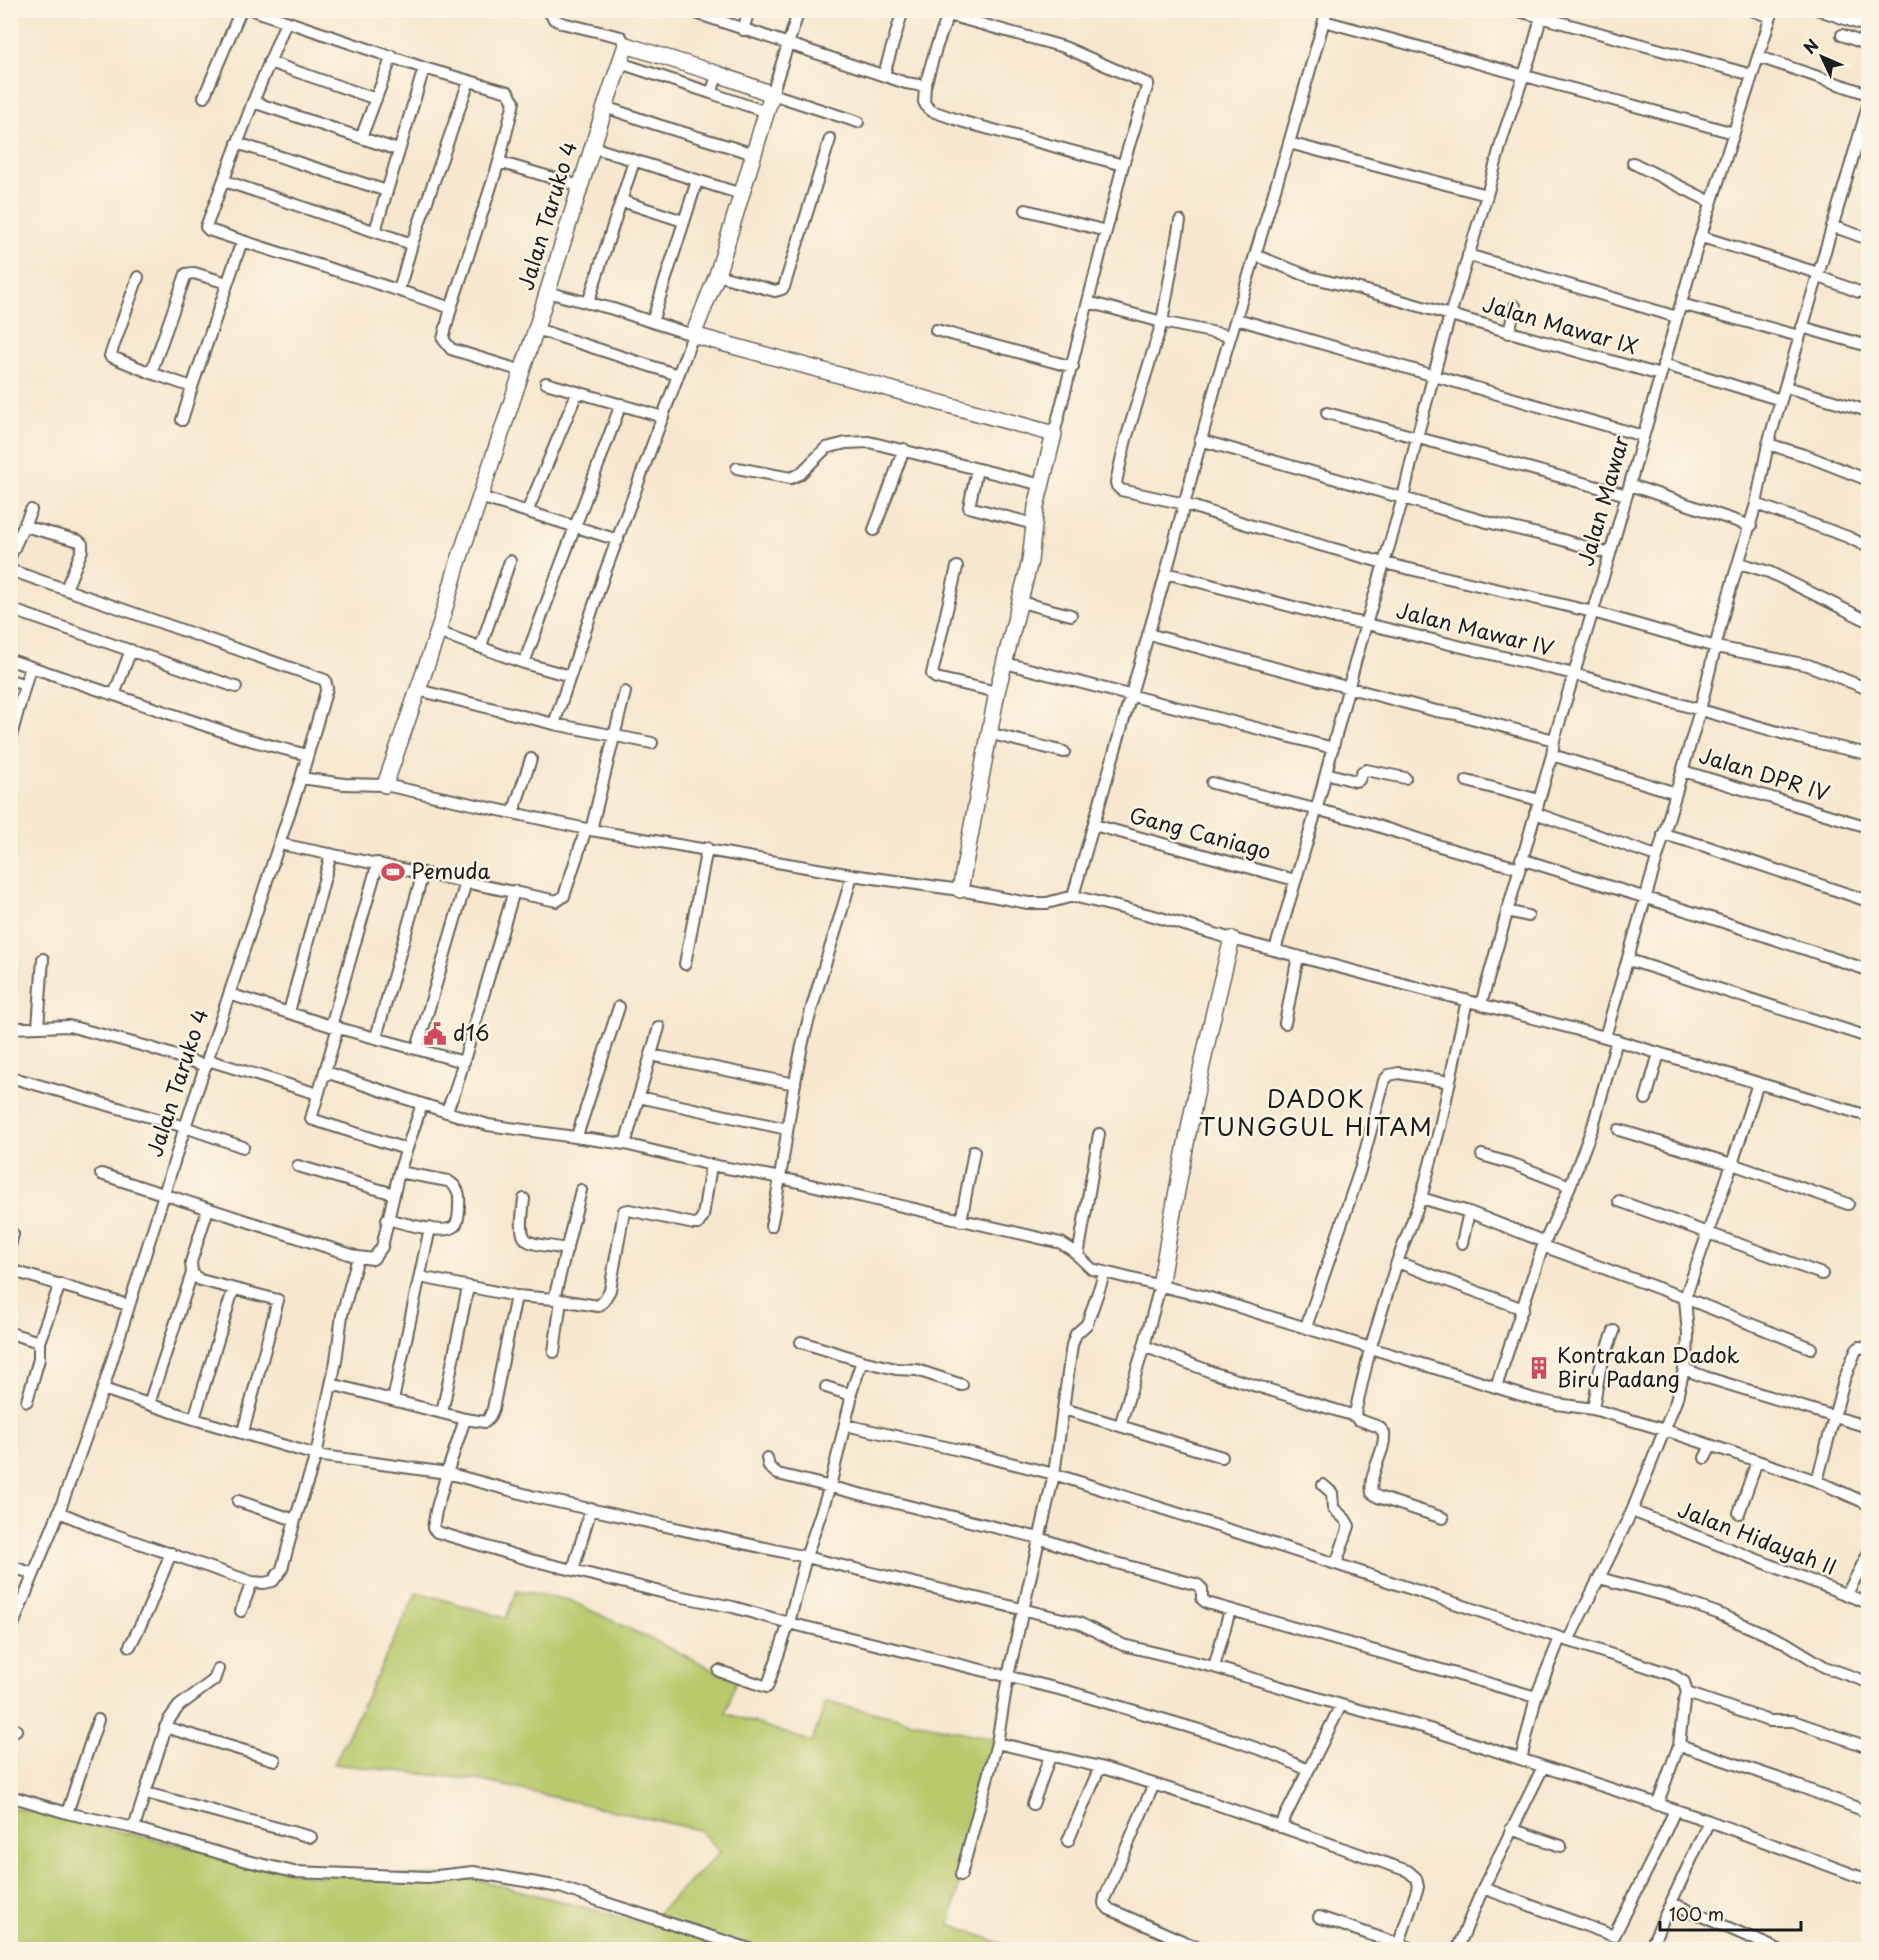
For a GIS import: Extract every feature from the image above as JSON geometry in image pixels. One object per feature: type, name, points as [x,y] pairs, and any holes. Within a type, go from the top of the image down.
[{"type":"street","points":[[204,97],[241,10]]},
{"type":"street","points":[[253,10],[424,68],[508,92],[513,98],[514,102],[499,162],[443,339],[447,347],[522,371]]},
{"type":"street","points":[[548,10],[554,19],[562,23],[621,37],[626,45],[858,122]]},
{"type":"street","points":[[687,10],[743,30],[925,86]]},
{"type":"street","points":[[743,30],[749,10]]},
{"type":"street","points":[[554,724],[604,575],[717,275],[799,10]]},
{"type":"street","points":[[884,75],[903,10]]},
{"type":"street","points":[[1515,10],[1542,14],[1752,75]]},
{"type":"street","points":[[1751,10],[1772,14]]},
{"type":"street","points":[[1819,10],[1869,27]]},
{"type":"street","points":[[960,890],[988,733],[1030,561],[1041,485],[1106,231],[1148,85],[1146,81],[1064,48],[949,13],[925,86],[924,102],[932,111],[1002,133],[1124,165]]},
{"type":"street","points":[[1275,950],[1403,498],[1450,315],[1542,14]]},
{"type":"street","name":"Jalan Mawar","points":[[1481,1004],[1552,755],[1554,740],[1610,554],[1677,317],[1711,202],[1772,14]]},
{"type":"street","points":[[1073,896],[1166,573],[1200,441],[1325,16],[1523,77],[1734,134]]},
{"type":"street","points":[[286,22],[206,227],[209,230],[451,308]]},
{"type":"street","points":[[1842,35],[1869,45]]},
{"type":"street","name":"Jalan Taruko 4","points":[[385,784],[438,632],[536,329],[604,106],[626,45]]},
{"type":"street","points":[[361,138],[392,56]]},
{"type":"street","points":[[1759,57],[1869,94]]},
{"type":"street","points":[[269,62],[376,99]]},
{"type":"street","points":[[620,63],[766,112]]},
{"type":"street","points":[[375,231],[424,68]]},
{"type":"street","points":[[711,93],[718,74]]},
{"type":"street","points":[[399,290],[412,244],[469,81]]},
{"type":"street","points":[[253,102],[398,150]]},
{"type":"street","points":[[604,106],[754,154]]},
{"type":"street","points":[[1605,1036],[1700,710],[1724,610],[1756,504],[1768,444],[1800,331],[1869,106]]},
{"type":"street","points":[[717,275],[775,291],[782,290],[830,139]]},
{"type":"street","points":[[237,143],[387,191]]},
{"type":"street","points":[[1289,143],[1487,195]]},
{"type":"street","points":[[592,147],[741,194]]},
{"type":"street","points":[[588,303],[634,161]]},
{"type":"street","points":[[499,162],[580,186]]},
{"type":"street","points":[[1633,163],[1711,202]]},
{"type":"street","points":[[225,181],[412,244]]},
{"type":"street","points":[[652,322],[697,181]]},
{"type":"street","points":[[622,201],[683,221]]},
{"type":"street","points":[[1026,210],[1106,231]]},
{"type":"street","points":[[1180,221],[1162,322],[1126,439],[1116,482],[1123,491],[1185,504],[1249,525],[1384,563],[1593,612],[1716,647],[1808,664],[1869,689]]},
{"type":"street","points":[[1832,226],[1869,239]]},
{"type":"street","points":[[1702,237],[1818,274],[1859,292]]},
{"type":"street","points":[[182,420],[243,241]]},
{"type":"street","name":"Jalan Mawar IX","points":[[1255,255],[1310,277],[1509,333],[1781,400]]},
{"type":"street","points":[[1468,255],[1677,317]]},
{"type":"street","points":[[151,373],[186,274],[194,273],[227,283]]},
{"type":"street","points":[[138,277],[109,354],[116,360],[192,387]]},
{"type":"street","points":[[546,292],[1054,435]]},
{"type":"street","points":[[1088,302],[1162,322],[1232,336]]},
{"type":"street","points":[[1681,304],[1869,346]]},
{"type":"street","points":[[1509,333],[1515,306]]},
{"type":"street","points":[[1236,319],[1643,436]]},
{"type":"street","points":[[536,329],[678,375]]},
{"type":"street","points":[[936,330],[1073,367]]},
{"type":"street","points":[[546,383],[663,417]]},
{"type":"street","points":[[1785,387],[1869,411]]},
{"type":"street","points":[[526,512],[577,393]]},
{"type":"street","points":[[524,663],[621,404]]},
{"type":"street","points":[[1327,413],[1628,490],[1750,526]]},
{"type":"street","points":[[1200,441],[1487,522],[1559,538],[1610,554]]},
{"type":"street","points":[[737,468],[791,478],[800,474],[821,451],[836,445],[870,442],[1041,485]]},
{"type":"street","points":[[1768,444],[1869,480]]},
{"type":"street","points":[[874,530],[904,449]]},
{"type":"street","points":[[977,468],[969,507],[1034,525]]},
{"type":"street","points":[[480,497],[573,528],[618,540]]},
{"type":"street","points":[[1756,504],[1848,537],[1869,547]]},
{"type":"street","points":[[10,556],[31,510]]},
{"type":"street","points":[[24,526],[50,531],[82,544],[82,550],[66,590]]},
{"type":"street","points":[[481,646],[510,561]]},
{"type":"street","points":[[1739,563],[1769,572],[1869,621]]},
{"type":"street","points":[[957,567],[932,674],[936,678],[997,692]]},
{"type":"street","name":"Jalan Taruko 4","points":[[10,570],[323,679],[327,688],[280,844],[185,1127],[103,1389],[59,1512],[10,1632]]},
{"type":"street","name":"Jalan Mawar IV","points":[[1166,573],[1335,618],[1574,674],[1806,740],[1869,754]]},
{"type":"street","points":[[1020,602],[1071,615]]},
{"type":"street","points":[[10,609],[236,687]]},
{"type":"street","points":[[438,632],[524,663],[570,676]]},
{"type":"street","points":[[1148,634],[1554,740]]},
{"type":"street","points":[[114,695],[131,650]]},
{"type":"street","points":[[10,660],[246,739],[307,755]]},
{"type":"street","points":[[1005,663],[1333,748]]},
{"type":"street","points":[[11,738],[30,667]]},
{"type":"street","points":[[10,680],[25,685]]},
{"type":"street","points":[[418,690],[554,724],[652,743]]},
{"type":"street","points":[[280,844],[378,862],[556,901],[564,896],[589,829],[625,692]]},
{"type":"street","points":[[988,733],[1064,752]]},
{"type":"street","points":[[1552,755],[1676,793]]},
{"type":"street","points":[[513,813],[531,759]]},
{"type":"street","points":[[1326,774],[1357,781],[1362,772],[1366,770],[1405,778]]},
{"type":"street","name":"Jalan DPR IV","points":[[1683,771],[1869,827]]},
{"type":"street","points":[[301,778],[344,784],[385,784],[589,829],[1028,903],[1047,903],[1073,896],[1605,1036],[1869,1116]]},
{"type":"street","points":[[1467,781],[1539,800]]},
{"type":"street","points":[[1212,783],[1316,811],[1362,820],[1443,847],[1520,864],[1645,897],[1869,970]]},
{"type":"street","points":[[1534,813],[1656,856]]},
{"type":"street","name":"Gang Caniago","points":[[1094,825],[1295,880]]},
{"type":"street","points":[[1663,834],[1869,901]]},
{"type":"street","points":[[685,964],[707,848]]},
{"type":"street","points":[[289,1012],[332,854]]},
{"type":"street","points":[[378,862],[334,1026],[326,1072],[311,1119],[406,1149]]},
{"type":"street","points":[[376,1037],[423,873]]},
{"type":"street","points":[[771,1226],[781,1178],[795,1084],[808,1026],[852,875]]},
{"type":"street","points":[[417,1049],[466,882]]},
{"type":"street","points":[[446,1112],[464,1062],[514,891]]},
{"type":"street","points":[[1507,911],[1528,916]]},
{"type":"street","points":[[1120,1426],[1160,1286],[1214,1008],[1232,939]]},
{"type":"street","points":[[1285,1023],[1298,956]]},
{"type":"street","points":[[38,1027],[43,959]]},
{"type":"street","points":[[1629,960],[1869,1037]]},
{"type":"street","points":[[10,963],[10,974]]},
{"type":"street","points":[[229,994],[464,1062]]},
{"type":"street","points":[[1355,1416],[1370,1349],[1397,1262],[1421,1198],[1467,1000]]},
{"type":"street","points":[[576,1136],[619,1007]]},
{"type":"street","points":[[10,1028],[69,1026],[318,1094]]},
{"type":"street","points":[[625,1144],[659,1027]]},
{"type":"street","points":[[1496,1387],[1544,1244],[1593,1126],[1617,1040]]},
{"type":"street","points":[[1646,1099],[1659,1053]]},
{"type":"street","points":[[651,1055],[795,1084]]},
{"type":"street","points":[[326,1072],[488,1125],[625,1144],[1061,1244],[1092,1269],[1306,1327],[1370,1349],[1557,1404],[1593,1408],[1817,1481],[1869,1504]]},
{"type":"street","points":[[1306,1327],[1361,1167],[1384,1081],[1389,1075],[1400,1074],[1449,1083]]},
{"type":"street","points":[[10,1077],[185,1127],[243,1147]]},
{"type":"street","points":[[1521,1759],[1536,1697],[1632,1511],[1665,1430],[1684,1369],[1688,1335],[1685,1298],[1758,1083]]},
{"type":"street","points":[[639,1097],[787,1129]]},
{"type":"street","points":[[101,1174],[370,1260],[377,1256],[382,1247],[399,1172],[422,1104]]},
{"type":"street","points":[[1618,1130],[1732,1164],[1848,1204]]},
{"type":"street","points":[[1078,1256],[1100,1134]]},
{"type":"street","points":[[961,1221],[974,1151]]},
{"type":"street","points":[[1482,1155],[1516,1165],[1570,1186]]},
{"type":"street","points":[[420,1277],[516,1296],[595,1306],[606,1298],[610,1290],[623,1213],[626,1210],[694,1224],[701,1221],[711,1165]]},
{"type":"street","points":[[298,1166],[394,1194]]},
{"type":"street","points":[[387,1219],[442,1231],[451,1228],[456,1223],[460,1196],[456,1187],[448,1181],[399,1172]]},
{"type":"street","points":[[554,1352],[557,1300],[581,1190]]},
{"type":"street","points":[[1421,1198],[1469,1212],[1544,1244],[1811,1348]]},
{"type":"street","points":[[524,1199],[520,1227],[523,1237],[529,1242],[567,1249]]},
{"type":"street","points":[[1618,1201],[1822,1274]]},
{"type":"street","points":[[149,1404],[192,1273],[191,1262],[208,1209]]},
{"type":"street","points":[[1462,1243],[1469,1212]]},
{"type":"street","points":[[393,1400],[430,1228]]},
{"type":"street","points":[[10,1246],[13,1234]]},
{"type":"street","points":[[59,1512],[104,1531],[171,1552],[252,1582],[269,1583],[276,1579],[282,1569],[316,1455],[332,1384],[342,1315],[358,1257]]},
{"type":"street","points":[[1397,1262],[1523,1309]]},
{"type":"street","points":[[10,1270],[128,1305]]},
{"type":"street","points":[[961,1875],[998,1743],[1008,1676],[1054,1474],[1072,1344],[1076,1334],[1087,1324],[1105,1272]]},
{"type":"street","points":[[192,1273],[200,1280],[278,1300],[243,1432]]},
{"type":"street","points":[[27,1401],[39,1359],[39,1342],[60,1284]]},
{"type":"street","points":[[442,1413],[468,1287]]},
{"type":"street","points":[[194,1419],[233,1290]]},
{"type":"street","points":[[332,1384],[482,1422],[489,1418],[516,1296]]},
{"type":"street","points":[[1593,1408],[1600,1369],[1614,1330]]},
{"type":"street","points":[[10,1333],[39,1342]]},
{"type":"street","points":[[801,1342],[862,1361],[896,1369],[917,1370],[962,1385]]},
{"type":"street","points":[[1144,1346],[1214,1373],[1355,1416],[1379,1427],[1384,1433],[1383,1443],[1372,1483],[1372,1493],[1443,1518]]},
{"type":"street","points":[[1817,1481],[1844,1380],[1856,1350],[1860,1347],[1869,1349]]},
{"type":"street","points":[[719,1671],[767,1687],[770,1683],[806,1557],[830,1486],[850,1396],[862,1361]]},
{"type":"street","points":[[1684,1369],[1869,1427]]},
{"type":"street","points":[[826,1387],[850,1396]]},
{"type":"street","points":[[103,1389],[316,1455],[447,1473],[535,1497],[806,1557],[1079,1623],[1123,1645],[1214,1667],[1341,1705],[1424,1726],[1709,1821],[1869,1880]]},
{"type":"street","points":[[1064,1409],[1222,1457]]},
{"type":"street","points":[[465,1419],[432,1526],[437,1532],[531,1560],[673,1595],[711,1601],[789,1623],[1067,1691],[1230,1739],[1276,1755],[1308,1770]]},
{"type":"street","points":[[845,1425],[1054,1474],[1673,1675],[1684,1682],[1686,1693],[1679,1745],[1657,1805]]},
{"type":"street","points":[[1705,1458],[1711,1446]]},
{"type":"street","points":[[767,1458],[769,1467],[775,1473],[1039,1539],[1101,1559],[1200,1586],[1202,1599],[1205,1602],[1536,1697]]},
{"type":"street","points":[[1739,1513],[1757,1461]]},
{"type":"street","points":[[1323,1485],[1332,1493],[1333,1508],[1346,1519],[1349,1526],[1336,1564]]},
{"type":"street","points":[[238,1501],[295,1520]]},
{"type":"street","points":[[573,1570],[591,1508]]},
{"type":"street","name":"Jalan Hidayah II","points":[[1632,1511],[1869,1603]]},
{"type":"street","points":[[130,1646],[147,1612],[171,1552]]},
{"type":"street","points":[[1847,1594],[1869,1554]]},
{"type":"street","points":[[10,1566],[34,1574]]},
{"type":"street","points":[[1599,1578],[1647,1590],[1717,1613],[1786,1643],[1825,1667],[1869,1682]]},
{"type":"street","points":[[241,1611],[252,1582]]},
{"type":"street","points":[[1214,1667],[1230,1610]]},
{"type":"street","points":[[134,1828],[165,1727],[179,1706],[214,1680],[218,1669]]},
{"type":"street","points":[[1686,1693],[1769,1721],[1793,1721],[1869,1747]]},
{"type":"street","points":[[1280,1827],[1341,1705]]},
{"type":"street","points":[[67,1813],[98,1720]]},
{"type":"street","points":[[165,1727],[275,1760]]},
{"type":"street","points":[[998,1743],[1100,1767],[1408,1871],[1413,1875],[1418,1887],[1399,1943]]},
{"type":"street","points":[[1679,1745],[1869,1812]]},
{"type":"street","points":[[1033,1804],[1050,1756]]},
{"type":"street","points":[[1068,1842],[1100,1767]]},
{"type":"street","points":[[1457,1950],[1483,1888],[1543,1767]]},
{"type":"street","points":[[1154,1784],[1104,1903],[1109,1910],[1203,1950]]},
{"type":"street","points":[[146,1793],[311,1837]]},
{"type":"street","points":[[10,1796],[67,1813],[134,1828],[243,1860],[301,1873],[428,1877],[473,1872],[560,1887],[753,1950]]},
{"type":"street","points":[[1483,1888],[1614,1936],[1675,1810]]},
{"type":"street","points":[[1649,1950],[1709,1821]]},
{"type":"street","points":[[1511,1829],[1561,1846]]},
{"type":"street","points":[[1671,1903],[1779,1950]]},
{"type":"street","points":[[1319,1917],[1416,1950]]},
{"type":"green space","points":[[517,1590],[569,1600],[736,1680],[726,1713],[812,1742],[826,1702],[994,1739],[950,1924],[1016,1949],[11,1950],[11,1807],[308,1876],[460,1875],[647,1924],[720,1852],[699,1830],[478,1780],[334,1764],[417,1592],[506,1618]]},
{"type":"place","name":"Pemuda","points":[[393,872]]},
{"type":"place","name":"d16","points":[[435,1034]]},
{"type":"place","name":"Kontrakan Dadok Biru Padang","points":[[1539,1368]]},
{"type":"district","name":"DADOK TUNGGUL HITAM","points":[[1316,1114]]}]
